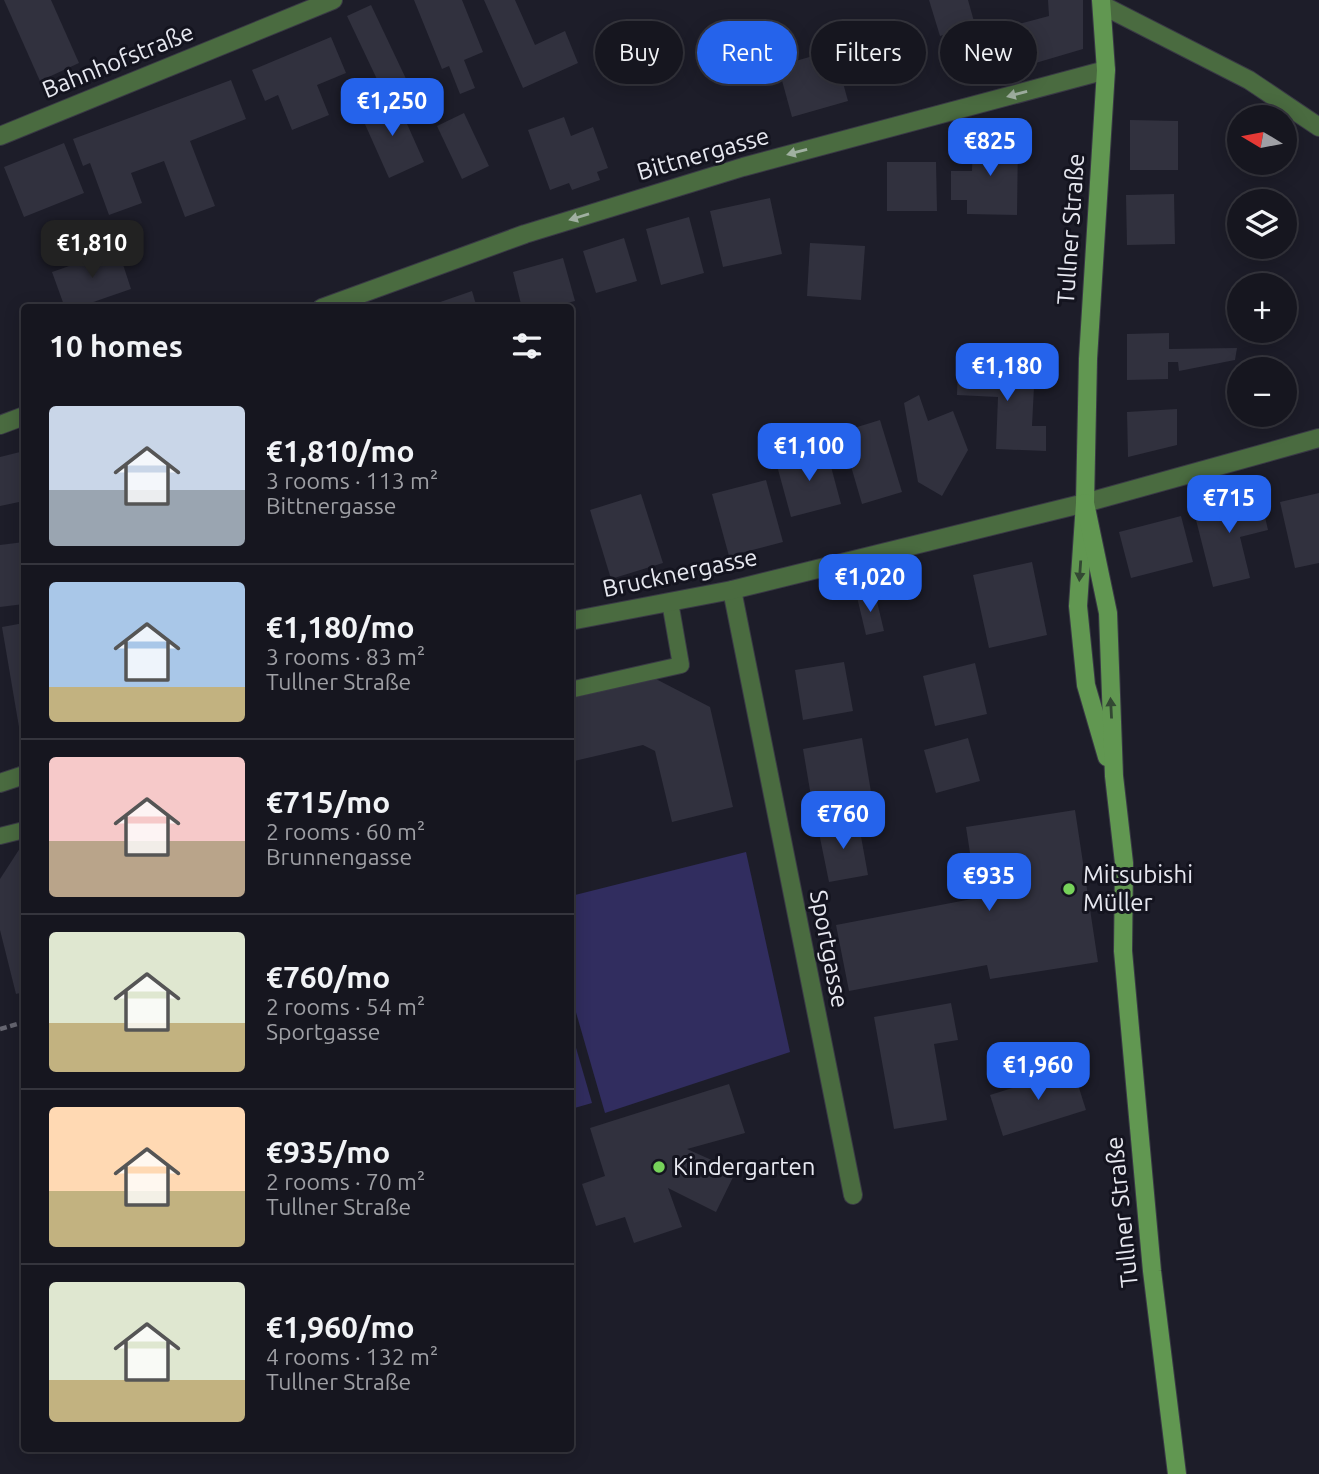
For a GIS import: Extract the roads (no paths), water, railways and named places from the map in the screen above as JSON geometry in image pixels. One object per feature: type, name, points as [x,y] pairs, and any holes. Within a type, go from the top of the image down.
[{"type":"main road","name":"Tullner Straße","points":[[1102,2],[1106,70],[1088,359],[1085,503],[1077,606],[1093,714],[1114,776]]},
{"type":"main road","name":"Tullner Straße","points":[[1085,503],[1108,613],[1114,776],[1124,863],[1123,951],[1152,1271],[1177,1474]]},
{"type":"street","name":"Bahnhofstraße","points":[[0,136],[333,0]]},
{"type":"street","points":[[1102,2],[1249,80],[1319,127]]},
{"type":"street","name":"Bittnergasse","points":[[333,304],[525,234],[730,170],[1106,70]]},
{"type":"street","points":[[0,425],[21,417]]},
{"type":"street","name":"Brucknergasse","points":[[574,620],[732,590],[1085,503],[1319,438]]},
{"type":"street","name":"Sportgasse","points":[[732,590],[853,1195]]},
{"type":"street","points":[[0,783],[21,776]]},
{"type":"lane","points":[[574,689],[681,665],[670,602]]},
{"type":"lane","points":[[0,836],[21,831]]},
{"type":"place","name":"Mitsubishi Müller","points":[[1069,889]]},
{"type":"place","name":"Kindergarten","points":[[659,1167]]}]
